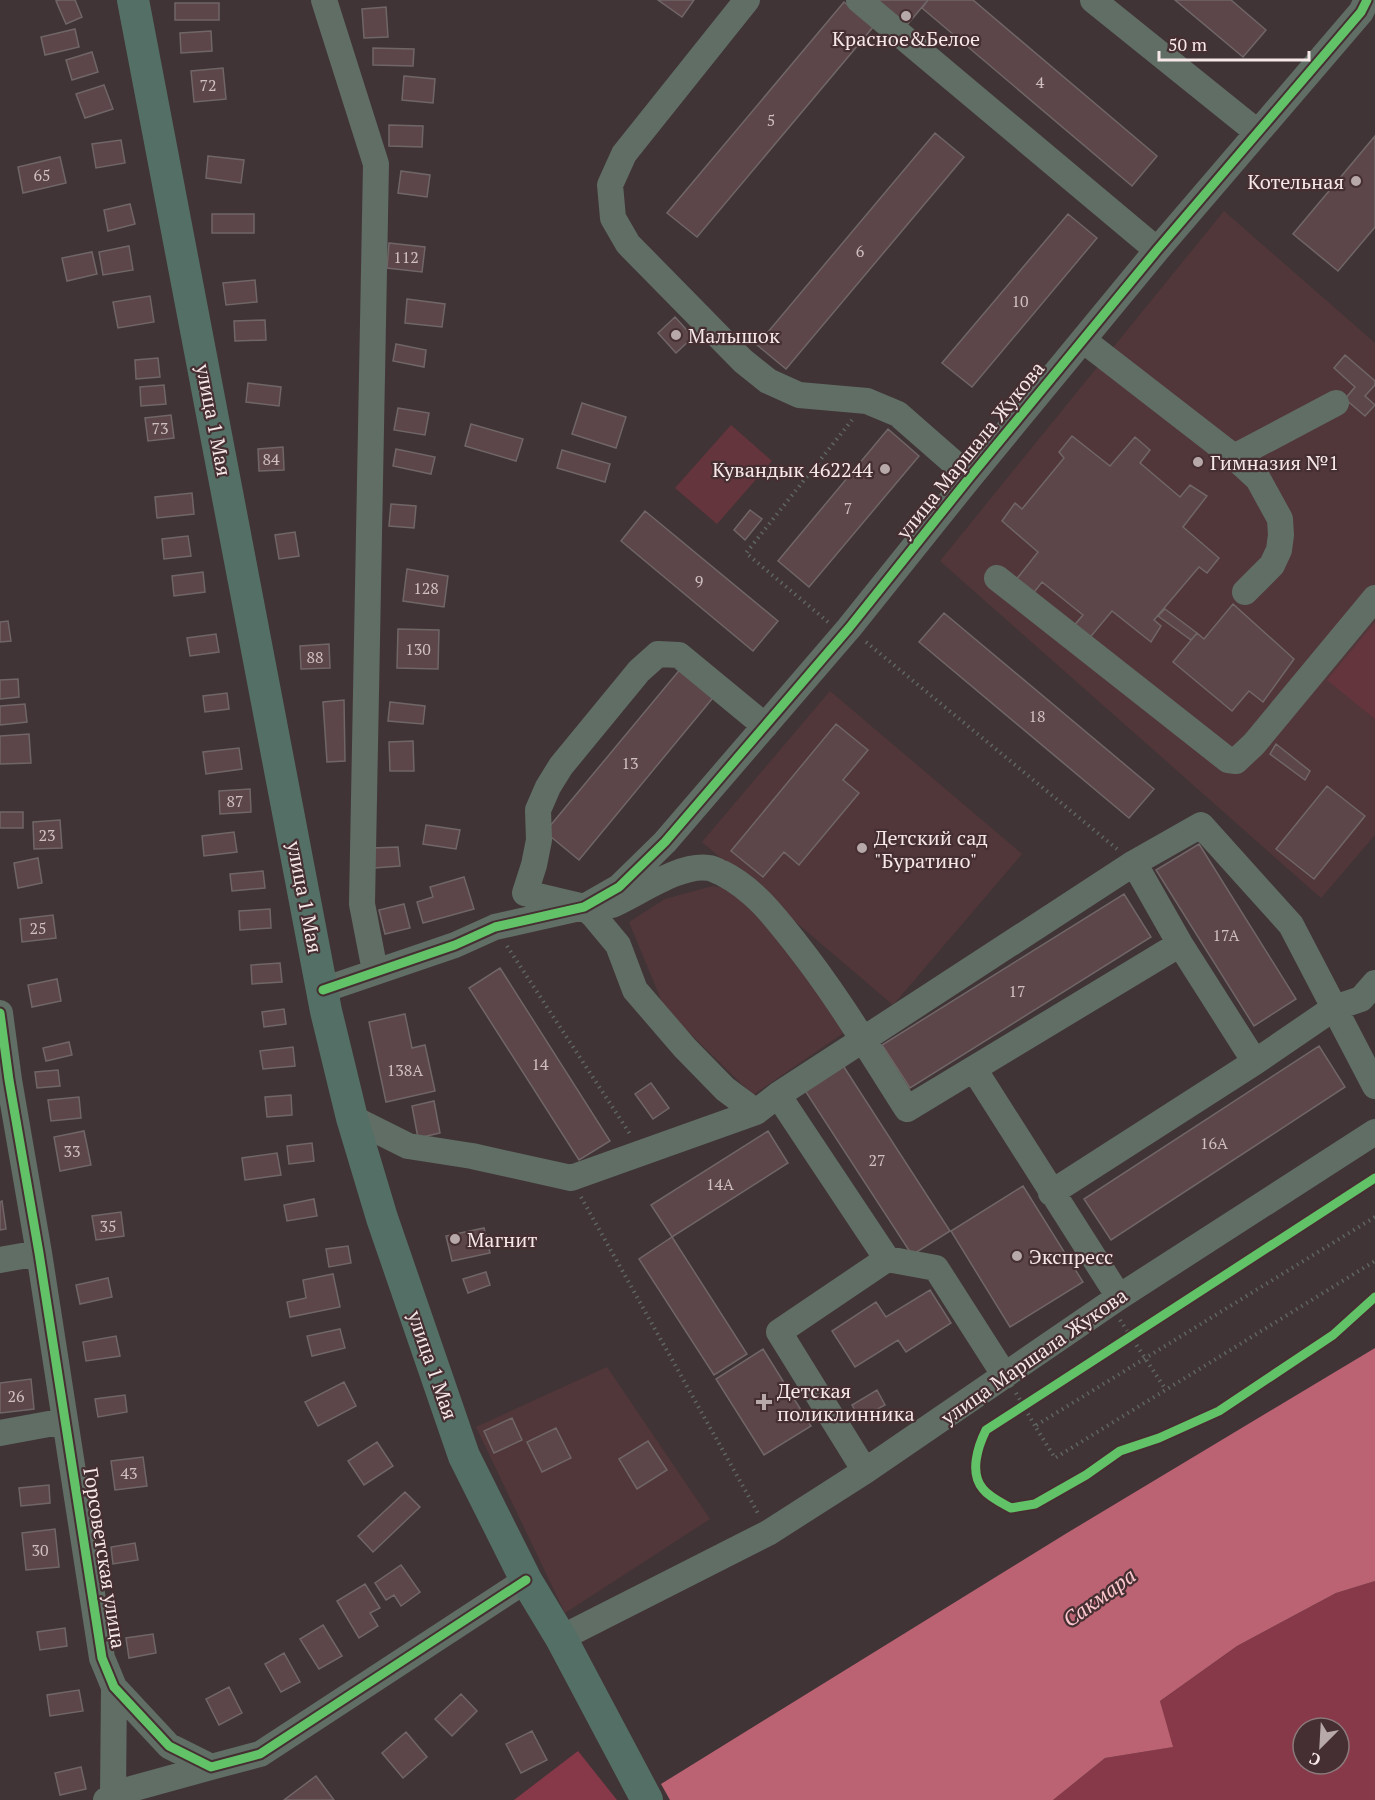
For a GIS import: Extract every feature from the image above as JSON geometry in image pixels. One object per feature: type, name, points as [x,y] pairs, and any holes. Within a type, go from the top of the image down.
[{"type":"main road","name":"улица 1 Мая","points":[[133,0],[323,990],[352,1118],[382,1218],[464,1456],[526,1580],[561,1638],[647,1800]]},
{"type":"street","points":[[324,0],[376,164],[362,904],[375,971]]},
{"type":"street","name":"улица Маршала Жукова","points":[[747,0],[624,154],[609,185],[613,218],[628,244],[743,361],[768,381],[799,395],[867,401],[898,414],[970,477]]},
{"type":"street","points":[[859,0],[1157,250]]},
{"type":"street","points":[[1093,0],[1257,132]]},
{"type":"street","name":"улица Маршала Жукова","points":[[588,911],[619,887],[665,842],[765,726],[846,631],[1157,250],[1364,9]]},
{"type":"street","points":[[1083,340],[1234,457],[1258,479],[1280,519],[1281,535],[1279,550],[1272,565],[1245,592]]},
{"type":"street","points":[[1234,457],[1336,404]]},
{"type":"street","points":[[997,578],[1228,760],[1236,761],[1254,744],[1375,598]]},
{"type":"street","points":[[756,1112],[725,1089],[685,1048],[635,990],[618,945],[588,911],[525,893],[539,840],[538,810],[548,787],[561,766],[639,671],[658,654],[679,655],[765,726]]},
{"type":"street","points":[[352,1118],[408,1146],[472,1156],[571,1178],[756,1112],[778,1095],[1134,863],[1202,825],[1291,925],[1375,1086]]},
{"type":"street","points":[[1134,863],[1180,944],[1256,1062]]},
{"type":"street","points":[[323,990],[455,945],[495,927],[588,911],[632,897],[655,882],[687,870],[709,868],[740,882],[763,904],[834,993],[907,1109],[1180,944]]},
{"type":"street","points":[[1051,1193],[1256,1062],[1334,1008],[1361,999],[1375,983]]},
{"type":"street","name":"Горсоветская улица","points":[[0,1013],[4,1081],[39,1253],[102,1658],[114,1687],[169,1746],[211,1767]]},
{"type":"street","points":[[974,1069],[1114,1300]]},
{"type":"street","points":[[778,1095],[887,1259]]},
{"type":"street","name":"улица Маршала Жукова","points":[[561,1638],[768,1533],[865,1471],[1114,1300],[1375,1132]]},
{"type":"street","points":[[0,1260],[39,1253]]},
{"type":"street","points":[[865,1471],[779,1332],[887,1259],[936,1268],[1005,1376]]},
{"type":"street","points":[[0,1433],[65,1421]]},
{"type":"street","points":[[110,1797],[260,1754],[526,1580]]},
{"type":"street","name":"Горсоветская улица","points":[[110,1797],[114,1687]]},
{"type":"path","points":[[867,401],[746,553],[1134,863]]},
{"type":"path","points":[[495,927],[642,1152]]},
{"type":"path","points":[[571,1178],[768,1533]]},
{"type":"path","points":[[1035,1426],[1375,1217]]},
{"type":"path","points":[[1005,1376],[1055,1458],[1375,1261]]},
{"type":"path","points":[[1114,1300],[1130,1335],[1166,1390]]},
{"type":"path","points":[[1121,1341],[1139,1330]]},
{"type":"path","points":[[1014,1411],[1033,1398]]},
{"type":"shaded area","name":"Гимназия №1","points":[[1224,211],[1375,343],[1375,835],[1321,898],[940,561]]},
{"type":"shaded area","points":[[731,425],[772,461],[717,524],[675,488]]},
{"type":"shaded area","points":[[1375,622],[1375,719],[1327,680]]},
{"type":"shaded area","name":"Детский сад \"Буратино\"","points":[[830,691],[1022,854],[893,1005],[702,842]]},
{"type":"shaded area","points":[[713,886],[732,890],[755,903],[845,1032],[753,1095],[665,1009],[629,922],[665,899]]},
{"type":"shaded area","points":[[607,1367],[710,1519],[565,1613],[476,1427]]},
{"type":"shaded area","points":[[1375,1581],[1375,1800],[1053,1800],[1105,1758],[1172,1747],[1160,1701],[1237,1646],[1336,1593]]},
{"type":"shaded area","points":[[578,1751],[617,1800],[514,1800]]},
{"type":"water","name":"Сакмара","points":[[1375,1348],[1375,1581],[1336,1593],[1237,1646],[1160,1701],[1173,1747],[1105,1758],[1053,1800],[670,1800],[661,1784],[1067,1533]]},
{"type":"building","points":[[75,0],[82,17],[66,24],[56,1]]},
{"type":"building","points":[[658,0],[694,0],[682,17]]},
{"type":"building","name":"Красное&Белое","points":[[877,0],[928,0],[907,25]]},
{"type":"building","points":[[928,0],[973,0],[1157,156],[1132,186],[922,8]]},
{"type":"building","points":[[1175,0],[1231,0],[1266,30],[1243,57]]},
{"type":"building","points":[[844,2],[874,26],[697,237],[667,213]]},
{"type":"building","points":[[175,3],[219,3],[219,20],[175,20]]},
{"type":"building","points":[[386,7],[388,37],[364,38],[362,9]]},
{"type":"building","points":[[75,29],[79,47],[45,55],[41,37]]},
{"type":"building","points":[[211,31],[212,51],[181,53],[180,33]]},
{"type":"building","points":[[373,48],[414,49],[413,66],[373,65]]},
{"type":"building","points":[[92,52],[98,72],[72,80],[66,60]]},
{"type":"building","points":[[223,68],[226,99],[194,102],[191,71]]},
{"type":"building","points":[[404,76],[435,79],[433,103],[402,100]]},
{"type":"building","points":[[104,85],[113,109],[85,118],[76,94]]},
{"type":"building","points":[[389,125],[423,126],[422,147],[389,146]]},
{"type":"building","points":[[935,133],[964,157],[786,369],[757,345]]},
{"type":"building","name":"Котельная","points":[[1375,136],[1375,227],[1338,271],[1293,234]]},
{"type":"building","points":[[121,140],[125,163],[96,168],[92,144]]},
{"type":"building","points":[[208,156],[244,160],[241,183],[206,178]]},
{"type":"building","points":[[60,157],[66,183],[23,193],[18,167]]},
{"type":"building","points":[[401,171],[430,175],[427,197],[398,193]]},
{"type":"building","points":[[130,204],[135,224],[108,231],[104,210]]},
{"type":"building","points":[[212,214],[254,214],[254,233],[212,233]]},
{"type":"building","points":[[1068,214],[1097,238],[972,387],[942,363]]},
{"type":"building","points":[[389,243],[425,247],[422,272],[387,268]]},
{"type":"building","points":[[129,246],[133,270],[103,275],[99,252]]},
{"type":"building","points":[[92,252],[97,274],[67,281],[62,258]]},
{"type":"building","points":[[255,280],[257,302],[226,305],[223,283]]},
{"type":"building","points":[[150,296],[154,322],[118,328],[113,302]]},
{"type":"building","points":[[407,299],[445,304],[442,327],[405,323]]},
{"type":"building","name":"Малышок","points":[[675,317],[693,337],[676,353],[658,333]]},
{"type":"building","points":[[265,320],[266,340],[235,341],[234,321]]},
{"type":"building","points":[[396,344],[426,350],[424,367],[393,361]]},
{"type":"building","points":[[1345,355],[1375,381],[1375,385],[1365,396],[1375,405],[1365,416],[1345,399],[1355,387],[1334,368]]},
{"type":"building","points":[[158,358],[160,377],[136,379],[135,360]]},
{"type":"building","points":[[248,383],[281,387],[279,406],[246,402]]},
{"type":"building","points":[[164,385],[166,404],[141,406],[140,387]]},
{"type":"building","points":[[582,403],[626,417],[616,448],[572,434]]},
{"type":"building","points":[[398,408],[429,413],[425,435],[394,430]]},
{"type":"building","points":[[171,415],[174,438],[148,441],[145,418]]},
{"type":"building","points":[[471,424],[523,439],[516,461],[465,446]]},
{"type":"building","points":[[888,429],[919,456],[809,587],[778,561]]},
{"type":"building","points":[[1072,436],[1110,466],[1135,437],[1150,450],[1140,463],[1180,497],[1190,485],[1207,496],[1183,527],[1219,558],[1207,573],[1199,567],[1154,620],[1161,626],[1151,642],[1112,611],[1087,641],[1072,628],[1083,615],[1042,582],[1032,595],[1015,581],[1038,552],[1002,521],[1015,503],[1022,509],[1064,458],[1059,452]]},
{"type":"building","points":[[283,447],[284,470],[259,471],[258,449]]},
{"type":"building","points":[[396,449],[435,457],[431,474],[393,466]]},
{"type":"building","points":[[562,450],[610,464],[605,482],[557,468]]},
{"type":"building","points":[[192,493],[194,514],[157,518],[155,497]]},
{"type":"building","points":[[391,504],[416,506],[414,528],[389,526]]},
{"type":"building","points":[[750,510],[762,519],[745,540],[734,530]]},
{"type":"building","points":[[645,511],[778,621],[753,651],[621,541]]},
{"type":"building","points":[[295,532],[299,556],[279,559],[275,535]]},
{"type":"building","points":[[188,536],[191,556],[164,559],[162,539]]},
{"type":"building","points":[[407,569],[448,576],[444,607],[403,601]]},
{"type":"building","points":[[203,572],[205,592],[174,596],[172,576]]},
{"type":"building","points":[[1233,604],[1294,659],[1263,702],[1249,691],[1232,711],[1173,662],[1197,633],[1204,639]]},
{"type":"building","points":[[1165,609],[1197,633],[1191,640],[1158,616]]},
{"type":"building","points":[[944,613],[1154,789],[1129,818],[919,642]]},
{"type":"building","points":[[8,621],[11,641],[0,642],[0,622]]},
{"type":"building","points":[[398,629],[439,630],[438,669],[397,668]]},
{"type":"building","points":[[216,634],[219,652],[190,656],[187,638]]},
{"type":"building","points":[[329,644],[330,668],[301,669],[300,646]]},
{"type":"building","points":[[682,667],[716,694],[579,860],[545,832]]},
{"type":"building","points":[[18,679],[19,697],[0,699],[0,680]]},
{"type":"building","points":[[227,693],[229,709],[205,712],[203,696]]},
{"type":"building","points":[[344,700],[345,761],[327,762],[323,702]]},
{"type":"building","points":[[390,702],[425,706],[423,724],[388,721]]},
{"type":"building","points":[[25,704],[27,722],[0,725],[0,706]]},
{"type":"building","points":[[836,724],[868,750],[843,780],[859,793],[799,865],[784,852],[763,877],[731,851]]},
{"type":"building","points":[[29,734],[31,763],[0,764],[0,736]]},
{"type":"building","points":[[413,741],[414,771],[390,771],[389,742]]},
{"type":"building","points":[[1276,744],[1310,771],[1305,780],[1270,754]]},
{"type":"building","points":[[239,748],[242,769],[206,774],[203,752]]},
{"type":"building","points":[[1327,786],[1365,816],[1314,879],[1276,849]]},
{"type":"building","points":[[250,789],[251,812],[220,814],[219,791]]},
{"type":"building","points":[[0,812],[23,812],[23,828],[0,828]]},
{"type":"building","points":[[60,820],[62,848],[34,849],[33,822]]},
{"type":"building","points":[[426,825],[460,830],[456,849],[423,844]]},
{"type":"building","points":[[234,832],[237,852],[204,856],[202,836]]},
{"type":"building","points":[[1199,844],[1296,999],[1254,1026],[1156,870]]},
{"type":"building","points":[[398,847],[400,866],[374,868],[372,848]]},
{"type":"building","points":[[38,858],[42,883],[18,888],[14,863]]},
{"type":"building","points":[[263,871],[265,888],[232,891],[230,874]]},
{"type":"building","points":[[464,877],[474,909],[423,923],[417,902],[433,897],[430,887]]},
{"type":"building","points":[[1124,894],[1151,937],[910,1088],[882,1045]]},
{"type":"building","points":[[404,904],[410,928],[385,934],[379,910]]},
{"type":"building","points":[[270,909],[271,928],[240,930],[239,911]]},
{"type":"building","points":[[53,915],[56,938],[22,942],[20,919]]},
{"type":"building","points":[[280,963],[282,982],[252,984],[251,965]]},
{"type":"building","points":[[500,968],[610,1141],[579,1160],[469,988]]},
{"type":"building","points":[[57,979],[61,1001],[32,1007],[28,985]]},
{"type":"building","points":[[284,1009],[286,1024],[264,1027],[262,1012]]},
{"type":"building","points":[[405,1014],[412,1048],[425,1045],[435,1091],[386,1102],[369,1022]]},
{"type":"building","points":[[69,1042],[72,1055],[46,1061],[43,1048]]},
{"type":"building","points":[[1319,1046],[1345,1087],[1111,1240],[1084,1199]]},
{"type":"building","points":[[293,1047],[295,1066],[263,1069],[260,1051]]},
{"type":"building","points":[[842,1064],[950,1231],[912,1255],[804,1089]]},
{"type":"building","points":[[58,1070],[60,1086],[37,1088],[35,1072]]},
{"type":"building","points":[[651,1083],[669,1108],[653,1119],[635,1094]]},
{"type":"building","points":[[291,1095],[292,1115],[267,1117],[265,1097]]},
{"type":"building","points":[[79,1097],[81,1118],[51,1121],[48,1100]]},
{"type":"building","points":[[434,1101],[440,1133],[418,1138],[412,1106]]},
{"type":"building","points":[[84,1131],[91,1165],[60,1171],[54,1137]]},
{"type":"building","points":[[768,1131],[788,1163],[672,1237],[651,1205]]},
{"type":"building","points":[[312,1143],[314,1161],[289,1164],[287,1146]]},
{"type":"building","points":[[277,1153],[281,1175],[245,1180],[242,1158]]},
{"type":"building","name":"Экспресс","points":[[1023,1186],[1083,1282],[1010,1327],[951,1231]]},
{"type":"building","points":[[314,1199],[317,1216],[287,1221],[284,1205]]},
{"type":"building","points":[[2,1201],[6,1229],[0,1230],[0,1202]]},
{"type":"building","points":[[121,1212],[124,1236],[96,1240],[92,1216]]},
{"type":"building","points":[[484,1228],[490,1253],[452,1261],[446,1236]]},
{"type":"building","points":[[672,1237],[747,1354],[714,1375],[639,1259]]},
{"type":"building","points":[[348,1246],[351,1263],[329,1267],[326,1249]]},
{"type":"building","points":[[486,1272],[490,1285],[468,1293],[463,1279]]},
{"type":"building","points":[[333,1274],[340,1307],[290,1317],[287,1302],[306,1298],[303,1280]]},
{"type":"building","points":[[108,1278],[112,1297],[80,1304],[76,1285]]},
{"type":"building","points":[[930,1290],[951,1323],[906,1352],[898,1340],[855,1367],[832,1331],[876,1302],[886,1317]]},
{"type":"building","points":[[340,1329],[345,1348],[312,1356],[307,1336]]},
{"type":"building","points":[[116,1336],[120,1356],[86,1361],[83,1342]]},
{"type":"building","name":"Детская поликлинника","points":[[763,1349],[811,1426],[764,1455],[716,1379]]},
{"type":"building","points":[[31,1379],[34,1409],[0,1413],[0,1383]]},
{"type":"building","points":[[344,1382],[356,1406],[318,1426],[305,1402]]},
{"type":"building","points":[[877,1390],[885,1405],[860,1419],[852,1405]]},
{"type":"building","points":[[125,1395],[127,1412],[98,1417],[95,1399]]},
{"type":"building","points":[[512,1418],[522,1440],[494,1453],[484,1431]]},
{"type":"building","points":[[556,1428],[571,1458],[542,1472],[527,1442]]},
{"type":"building","points":[[648,1441],[667,1470],[637,1489],[619,1459]]},
{"type":"building","points":[[377,1442],[393,1466],[364,1485],[348,1461]]},
{"type":"building","points":[[143,1457],[147,1486],[115,1490],[111,1461]]},
{"type":"building","points":[[49,1485],[50,1503],[21,1506],[19,1488]]},
{"type":"building","points":[[405,1492],[420,1507],[373,1552],[358,1536]]},
{"type":"building","points":[[55,1529],[59,1567],[26,1570],[22,1533]]},
{"type":"building","points":[[135,1543],[138,1560],[113,1564],[111,1547]]},
{"type":"building","points":[[401,1565],[420,1592],[401,1606],[394,1595],[386,1600],[375,1583]]},
{"type":"building","points":[[365,1584],[380,1608],[370,1613],[378,1626],[359,1638],[337,1601]]},
{"type":"building","points":[[323,1625],[342,1656],[319,1669],[300,1639]]},
{"type":"building","points":[[65,1628],[67,1646],[40,1650],[37,1632]]},
{"type":"building","points":[[153,1634],[156,1653],[129,1658],[126,1638]]},
{"type":"building","points":[[284,1653],[300,1682],[281,1692],[265,1664]]},
{"type":"building","points":[[229,1687],[242,1713],[219,1725],[206,1699]]},
{"type":"building","points":[[79,1690],[83,1711],[50,1716],[47,1695]]},
{"type":"building","points":[[461,1694],[477,1711],[452,1736],[435,1719]]},
{"type":"building","points":[[532,1731],[547,1760],[521,1773],[506,1744]]},
{"type":"building","points":[[406,1732],[427,1757],[403,1778],[382,1753]]},
{"type":"building","points":[[81,1767],[86,1789],[60,1795],[55,1773]]},
{"type":"building","points":[[316,1776],[334,1800],[284,1800]]},
{"type":"cycle path","points":[[323,990],[455,945],[495,927],[584,907],[619,887],[665,842],[849,628],[1157,250],[1361,12],[1367,0]]},
{"type":"cycle path","points":[[0,1013],[102,1658],[114,1687],[169,1746],[211,1767],[260,1754],[526,1580]]},
{"type":"cycle path","points":[[1375,1178],[986,1430],[976,1460],[976,1475],[979,1483],[989,1495],[1011,1508],[1035,1504],[1086,1475],[1120,1451],[1159,1438],[1219,1411],[1333,1335],[1375,1297]]},
{"type":"place","name":"Красное&Белое","points":[[906,16]]},
{"type":"place","name":"Котельная","points":[[1356,181]]},
{"type":"place","name":"Малышок","points":[[676,335]]},
{"type":"place","name":"Гимназия №1","points":[[1198,462]]},
{"type":"place","name":"Кувандык 462244","points":[[885,469]]},
{"type":"place","name":"Детский сад \"Буратино\"","points":[[862,848]]},
{"type":"place","name":"Магнит","points":[[455,1239]]},
{"type":"place","name":"Экспресс","points":[[1017,1256]]},
{"type":"place","name":"Детская поликлинника","points":[[764,1402]]}]
